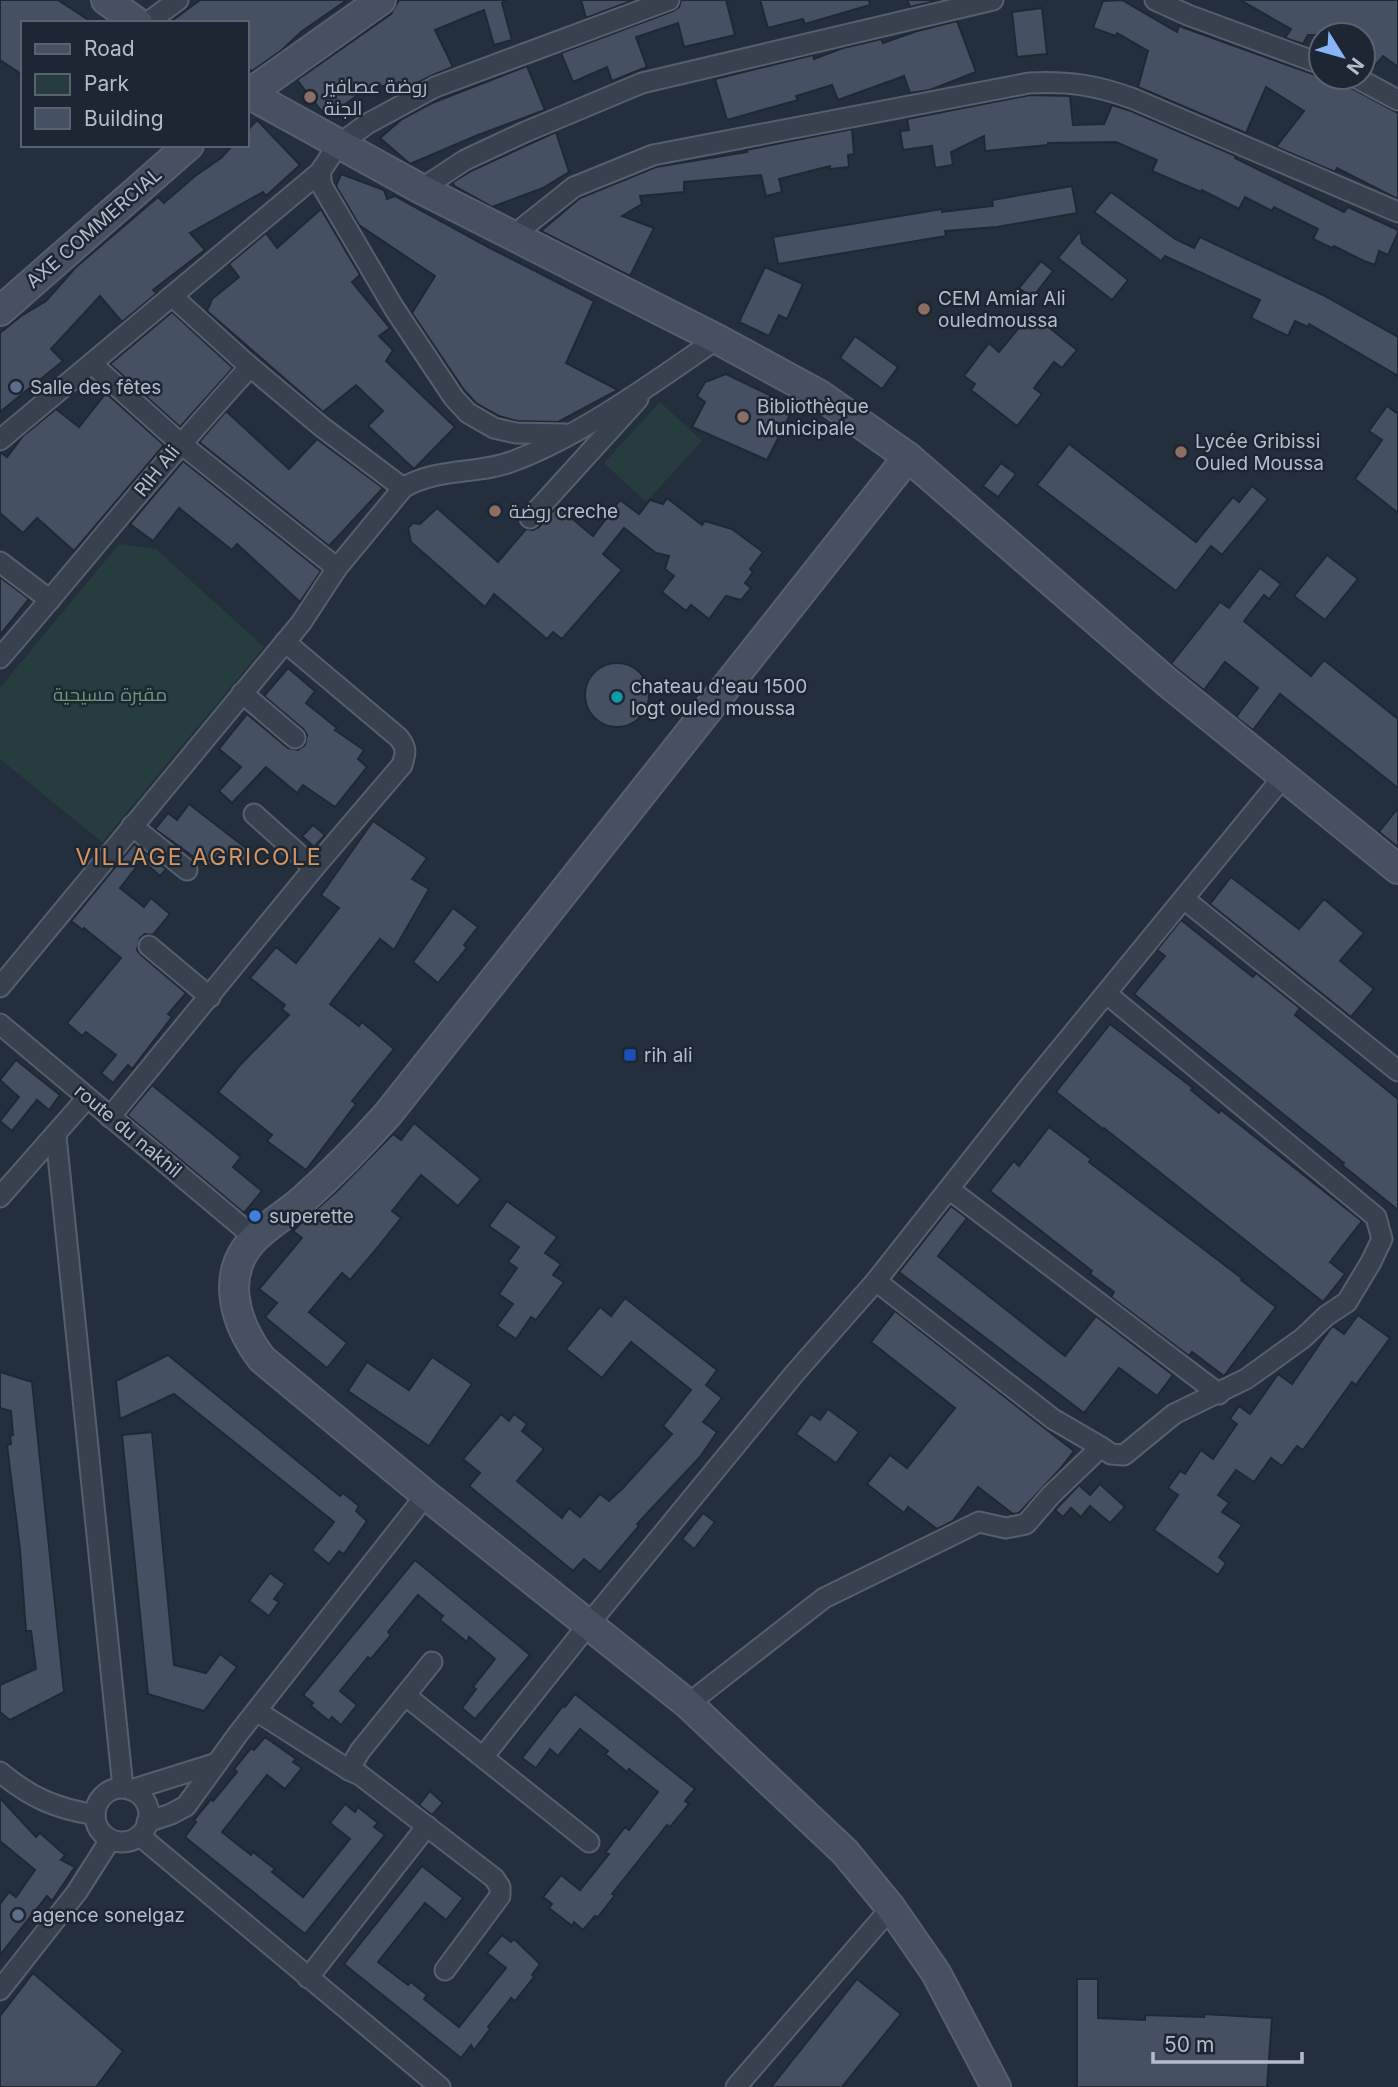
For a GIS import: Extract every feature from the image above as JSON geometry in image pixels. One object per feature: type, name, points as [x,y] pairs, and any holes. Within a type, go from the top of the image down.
[{"type":"street","points":[[106,0],[135,21]]},
{"type":"street","points":[[150,21],[178,0]]},
{"type":"street","points":[[248,93],[381,0]]},
{"type":"street","points":[[0,440],[320,172],[338,145],[367,124],[435,87],[669,0]]},
{"type":"street","points":[[421,189],[465,160],[642,83],[993,0]]},
{"type":"street","points":[[1155,0],[1307,59]]},
{"type":"street","points":[[516,238],[574,187],[653,155],[1029,83],[1065,81],[1101,87],[1133,99],[1398,212]]},
{"type":"street","points":[[1377,89],[1398,100]]},
{"type":"street","points":[[248,95],[421,189],[717,339],[820,395],[908,457],[1166,681],[1398,869]]},
{"type":"street","name":"AXE COMMERCIAL","points":[[0,311],[187,147]]},
{"type":"street","points":[[320,172],[322,186],[394,308],[454,397],[468,413],[494,428],[516,433],[569,434]]},
{"type":"street","points":[[172,296],[322,427],[403,488]]},
{"type":"street","points":[[0,987],[301,623],[337,568],[403,488],[429,476],[487,469],[516,460],[569,434],[647,387],[717,339]]},
{"type":"street","points":[[92,364],[180,443],[337,568]]},
{"type":"street","name":"RIH Ali","points":[[0,658],[180,443],[250,367],[247,364]]},
{"type":"street","points":[[530,518],[647,387]]},
{"type":"street","points":[[908,457],[388,1114],[327,1178],[255,1238],[240,1258],[234,1282],[235,1308],[251,1344],[262,1359],[426,1495],[688,1704],[845,1852],[891,1908],[936,1973],[996,2087]]},
{"type":"street","points":[[0,562],[50,600]]},
{"type":"street","points":[[110,1117],[402,765],[406,754],[404,744],[398,737],[285,642]]},
{"type":"street","points":[[242,693],[295,738]]},
{"type":"street","points":[[483,1757],[794,1373],[876,1281],[1026,1091],[1283,778]]},
{"type":"street","points":[[254,814],[314,868]]},
{"type":"street","points":[[132,826],[187,870]]},
{"type":"street","points":[[1184,899],[1398,1071]]},
{"type":"street","points":[[149,946],[210,997]]},
{"type":"street","points":[[876,1281],[1053,1419],[1111,1454],[1124,1455],[1174,1414],[1246,1380],[1347,1302],[1371,1262],[1381,1238],[1376,1217],[1107,994]]},
{"type":"street","name":"route du nakhil","points":[[0,1024],[255,1238]]},
{"type":"street","points":[[0,1197],[87,1098]]},
{"type":"street","points":[[56,1136],[127,1789]]},
{"type":"street","points":[[949,1189],[1219,1394]]},
{"type":"street","points":[[688,1704],[824,1598],[979,1522],[1006,1528],[1026,1524],[1051,1495],[1101,1447]]},
{"type":"street","points":[[217,1763],[107,1793],[101,1799],[96,1815],[99,1829],[110,1840],[125,1842],[186,1806],[426,1495]]},
{"type":"street","points":[[349,1770],[360,1751],[432,1662]]},
{"type":"street","points":[[406,1696],[589,1843]]},
{"type":"street","points":[[258,1712],[360,1775],[494,1878],[500,1886],[500,1896],[445,1970]]},
{"type":"street","points":[[0,1772],[28,1794],[45,1802],[96,1815]]},
{"type":"street","points":[[127,1789],[138,1793],[148,1806],[143,1829]]},
{"type":"street","points":[[308,1978],[427,1826]]},
{"type":"street","points":[[143,1829],[308,1978],[440,2087]]},
{"type":"street","points":[[0,1990],[77,1892],[110,1840]]},
{"type":"street","points":[[736,2087],[891,1908]]},
{"type":"green space","points":[[660,402],[702,441],[646,502],[604,463]]},
{"type":"green space","name":"مقبرة مسيحية","points":[[119,544],[156,549],[264,647],[102,842],[0,759],[0,688]]},
{"type":"building","points":[[0,0],[58,0],[90,21],[21,21],[21,74],[0,60]]},
{"type":"building","points":[[200,0],[347,0],[252,71],[248,69],[248,21],[172,21]]},
{"type":"building","points":[[399,0],[506,0],[502,3],[512,40],[494,45],[484,10],[435,30],[453,67],[407,88],[371,85],[327,118],[297,80],[391,14]]},
{"type":"building","points":[[581,0],[634,0],[586,18]]},
{"type":"building","points":[[681,0],[726,0],[735,35],[684,47],[678,23],[636,37],[647,67],[612,81],[607,67],[573,82],[561,53],[673,11],[679,7]]},
{"type":"building","points":[[760,0],[869,0],[870,5],[805,24],[803,19],[768,28]]},
{"type":"building","points":[[907,0],[940,0],[910,7]]},
{"type":"building","points":[[1122,0],[1177,32],[1179,26],[1307,72],[1307,91],[1357,91],[1398,113],[1398,199],[1337,168],[1335,172],[1276,147],[1304,111],[1266,87],[1246,133],[1138,87],[1148,51],[1117,33],[1116,36],[1093,28],[1103,1]]},
{"type":"building","points":[[1240,0],[1398,0],[1398,67],[1383,56],[1377,63],[1377,21],[1307,21],[1307,37],[1303,44],[1285,38],[1291,29]]},
{"type":"building","points":[[1042,8],[1047,54],[1017,57],[1012,12]]},
{"type":"building","points":[[957,21],[976,72],[930,90],[910,93],[904,76],[838,100],[832,85],[796,96],[798,100],[727,120],[715,79],[813,55],[814,59],[843,48],[881,39],[883,43]]},
{"type":"building","points":[[527,66],[545,110],[410,164],[380,138],[402,119],[432,103]]},
{"type":"building","points":[[1030,95],[1070,96],[1073,125],[1104,124],[1112,105],[1131,111],[1236,156],[1235,158],[1344,212],[1348,207],[1398,230],[1398,233],[1388,255],[1379,251],[1375,265],[1313,239],[1318,229],[1274,207],[1272,211],[1245,197],[1239,209],[1202,190],[1201,192],[1152,171],[1157,160],[1116,142],[1048,143],[985,151],[984,136],[951,152],[953,165],[935,168],[932,146],[903,150],[900,131],[909,130],[907,119]]},
{"type":"building","points":[[257,120],[300,165],[266,196],[263,192],[190,233],[205,250],[153,290],[157,293],[122,322],[100,296],[51,349],[63,361],[0,412],[0,333],[46,301],[76,267],[158,197],[164,203],[231,147],[248,147],[248,130]]},
{"type":"building","points":[[852,129],[854,154],[848,155],[849,167],[830,169],[830,166],[779,179],[782,192],[766,196],[761,175],[684,182],[684,192],[640,196],[642,204],[622,216],[654,228],[630,276],[541,231],[580,198],[656,167],[747,152],[746,150]]},
{"type":"building","points":[[556,132],[569,172],[543,188],[492,207],[454,186],[453,182],[471,171]]},
{"type":"building","points":[[341,174],[384,190],[387,199],[395,196],[594,301],[566,363],[618,390],[558,422],[517,421],[499,416],[476,403],[464,390],[412,313],[435,276],[359,225],[336,186]]},
{"type":"building","points":[[1072,186],[1077,213],[997,227],[945,231],[946,236],[778,264],[773,237],[942,209],[942,212],[993,206],[992,200]]},
{"type":"building","points":[[1111,192],[1175,239],[1194,248],[1200,237],[1323,295],[1398,337],[1398,376],[1309,324],[1308,327],[1295,321],[1288,336],[1251,318],[1260,300],[1165,256],[1161,261],[1094,212]]},
{"type":"building","points":[[321,209],[360,275],[352,282],[390,328],[379,336],[393,350],[386,361],[455,427],[414,469],[368,426],[383,411],[356,385],[323,412],[207,311],[212,299],[239,277],[229,264],[266,233],[277,248]]},
{"type":"building","points":[[1080,231],[1082,243],[1128,280],[1112,300],[1058,258]]},
{"type":"building","points":[[1041,261],[1053,271],[1032,298],[1019,288]]},
{"type":"building","points":[[765,267],[803,284],[787,319],[779,315],[769,336],[739,322]]},
{"type":"building","points":[[172,312],[233,368],[180,427],[110,364]]},
{"type":"building","points":[[1031,313],[1077,350],[1062,368],[1054,362],[1034,388],[1042,394],[1017,426],[971,390],[975,384],[964,376],[989,343],[999,352]]},
{"type":"building","points":[[855,336],[898,367],[882,389],[840,358]]},
{"type":"building","name":"Bibliothèque Municipale","points":[[726,374],[794,407],[767,460],[692,427],[705,402],[697,396],[705,382]]},
{"type":"building","points":[[106,393],[164,445],[74,551],[37,518],[23,533],[0,513],[0,452],[7,457],[23,436],[56,409],[79,427]]},
{"type":"building","points":[[1387,406],[1398,414],[1398,513],[1355,479],[1382,440],[1369,431]]},
{"type":"building","points":[[226,411],[289,469],[317,439],[383,488],[329,546],[199,442]]},
{"type":"building","points":[[1069,444],[1196,542],[1233,497],[1239,502],[1252,486],[1268,499],[1222,555],[1211,546],[1176,591],[1037,485]]},
{"type":"building","points":[[183,461],[321,571],[300,602],[237,544],[232,550],[179,508],[153,541],[130,524]]},
{"type":"building","points":[[1001,463],[1016,474],[998,497],[983,486]]},
{"type":"building","points":[[667,498],[702,525],[705,521],[732,529],[763,552],[750,569],[753,572],[745,583],[751,588],[741,600],[726,596],[709,619],[691,605],[686,611],[662,592],[674,576],[665,569],[669,556],[656,553],[624,528],[603,554],[622,570],[562,639],[553,632],[547,639],[494,594],[485,607],[411,542],[408,528],[413,523],[420,524],[437,508],[498,562],[526,529],[539,527],[557,506],[593,536],[620,500],[639,514],[650,500],[663,504]]},
{"type":"building","points":[[1327,555],[1358,579],[1325,620],[1294,596]]},
{"type":"building","points":[[1260,568],[1281,584],[1269,599],[1264,595],[1244,621],[1311,676],[1324,660],[1398,719],[1398,788],[1280,694],[1253,730],[1236,717],[1258,688],[1225,662],[1204,690],[1171,664],[1220,602],[1229,608]]},
{"type":"building","points":[[0,577],[29,599],[0,635]]},
{"type":"building","name":"chateau d'eau 1500 logt ouled moussa","points":[[617,663],[635,669],[643,677],[649,695],[643,713],[635,721],[617,727],[599,721],[591,713],[585,695],[591,677],[599,669]]},
{"type":"building","points":[[288,668],[315,691],[306,703],[337,728],[335,730],[364,750],[358,759],[367,767],[335,807],[303,785],[297,793],[266,767],[232,803],[219,791],[241,767],[219,749],[247,714],[288,748],[298,750],[305,745],[307,735],[303,729],[264,696]]},
{"type":"building","points":[[189,804],[251,852],[240,866],[221,852],[209,868],[155,829],[168,813],[177,820]]},
{"type":"building","points":[[1398,808],[1398,847],[1379,832]]},
{"type":"building","points":[[373,821],[427,858],[412,879],[429,889],[394,950],[380,939],[330,1004],[359,1026],[362,1022],[394,1049],[352,1101],[356,1104],[306,1170],[267,1141],[272,1135],[218,1092],[240,1065],[289,1015],[282,1009],[285,1005],[250,978],[276,947],[296,963],[339,908],[321,895]]},
{"type":"building","points":[[313,825],[325,835],[314,847],[302,836]]},
{"type":"building","points":[[134,844],[166,869],[160,876],[142,860],[120,888],[144,907],[151,898],[170,914],[153,935],[145,934],[140,938],[137,950],[186,993],[168,1014],[172,1017],[132,1069],[128,1065],[113,1083],[101,1073],[116,1055],[86,1032],[82,1036],[67,1023],[121,958],[84,928],[83,930],[71,921]]},
{"type":"building","points":[[1231,877],[1299,929],[1324,899],[1364,933],[1340,961],[1374,989],[1351,1017],[1210,904]]},
{"type":"building","points":[[453,908],[478,927],[464,945],[467,948],[438,983],[413,962]]},
{"type":"building","points":[[1181,920],[1253,977],[1256,973],[1300,1008],[1295,1015],[1398,1099],[1398,1210],[1342,1165],[1344,1163],[1134,994],[1165,956],[1157,950]]},
{"type":"building","points":[[1110,1024],[1193,1088],[1191,1090],[1219,1113],[1221,1110],[1362,1221],[1330,1262],[1345,1274],[1323,1302],[1056,1092]]},
{"type":"building","points":[[16,1060],[60,1095],[49,1110],[37,1100],[12,1131],[0,1121],[19,1097],[0,1080]]},
{"type":"building","points":[[152,1085],[241,1157],[233,1167],[262,1191],[244,1213],[127,1115]]},
{"type":"building","points":[[414,1123],[481,1179],[458,1206],[421,1175],[392,1211],[401,1218],[373,1253],[350,1280],[342,1273],[309,1312],[347,1343],[327,1368],[265,1317],[277,1303],[259,1289],[302,1238],[293,1231],[393,1134],[401,1140]]},
{"type":"building","points":[[1049,1127],[1091,1159],[1089,1162],[1276,1307],[1224,1376],[1192,1352],[1189,1356],[1111,1297],[1114,1292],[1090,1274],[1092,1271],[990,1191],[1014,1161],[1019,1166]]},
{"type":"building","points":[[507,1201],[557,1237],[545,1253],[561,1264],[553,1275],[564,1282],[536,1320],[531,1317],[516,1339],[497,1326],[513,1304],[499,1294],[517,1268],[508,1262],[519,1247],[489,1226]]},
{"type":"building","points":[[951,1206],[967,1218],[938,1256],[1065,1356],[1096,1316],[1173,1375],[1157,1396],[1119,1368],[1084,1413],[899,1272]]},
{"type":"building","points":[[625,1298],[717,1370],[706,1385],[722,1398],[703,1422],[717,1432],[700,1457],[637,1524],[639,1526],[600,1572],[584,1559],[573,1571],[469,1486],[480,1473],[463,1459],[501,1414],[509,1421],[514,1414],[527,1424],[522,1431],[544,1449],[517,1481],[562,1518],[569,1508],[580,1517],[600,1494],[609,1501],[622,1489],[672,1434],[663,1426],[691,1390],[631,1342],[602,1378],[566,1349],[600,1307],[611,1316]]},
{"type":"building","points":[[895,1311],[1074,1451],[1019,1513],[1013,1514],[978,1487],[953,1521],[937,1529],[908,1507],[904,1513],[867,1484],[890,1455],[907,1468],[955,1408],[871,1342]]},
{"type":"building","points":[[1358,1315],[1390,1338],[1356,1385],[1352,1382],[1303,1450],[1297,1446],[1282,1466],[1271,1458],[1254,1482],[1236,1470],[1218,1495],[1229,1503],[1222,1512],[1242,1525],[1219,1557],[1226,1563],[1218,1575],[1154,1530],[1178,1495],[1168,1488],[1180,1471],[1185,1474],[1201,1450],[1213,1459],[1237,1424],[1230,1419],[1239,1406],[1250,1414],[1278,1374],[1292,1384],[1330,1329],[1333,1326],[1344,1334]]},
{"type":"building","points":[[168,1355],[340,1496],[343,1493],[359,1506],[356,1511],[367,1521],[344,1554],[339,1551],[329,1564],[312,1550],[334,1522],[174,1394],[120,1419],[116,1381]]},
{"type":"building","points":[[432,1357],[472,1384],[429,1446],[348,1391],[367,1362],[409,1390]]},
{"type":"building","points":[[0,1372],[32,1382],[64,1692],[10,1720],[0,1712],[0,1685],[36,1669],[31,1631],[26,1631],[20,1550],[7,1445],[11,1444],[10,1436],[13,1435],[11,1411],[0,1408]]},
{"type":"building","points":[[828,1409],[859,1432],[836,1463],[796,1434],[811,1414],[820,1420]]},
{"type":"building","points":[[152,1432],[174,1665],[206,1673],[220,1654],[237,1667],[204,1711],[148,1694],[122,1435]]},
{"type":"building","points":[[1100,1484],[1125,1507],[1110,1523],[1090,1506],[1081,1517],[1071,1508],[1063,1517],[1055,1510],[1079,1485],[1090,1495]]},
{"type":"building","points":[[703,1513],[715,1522],[694,1549],[682,1539]]},
{"type":"building","points":[[415,1560],[530,1655],[475,1719],[462,1708],[476,1689],[473,1687],[495,1659],[469,1637],[467,1642],[440,1620],[443,1616],[418,1595],[388,1632],[391,1635],[371,1659],[368,1657],[340,1691],[357,1705],[341,1725],[332,1717],[329,1721],[311,1706],[313,1703],[303,1695]]},
{"type":"building","points":[[270,1573],[285,1584],[274,1599],[279,1602],[269,1616],[249,1601]]},
{"type":"building","points":[[575,1694],[695,1789],[685,1801],[689,1804],[670,1827],[667,1825],[612,1894],[615,1895],[598,1917],[595,1916],[583,1930],[574,1922],[572,1926],[549,1908],[552,1904],[543,1897],[561,1875],[580,1890],[609,1854],[605,1853],[625,1827],[629,1830],[658,1792],[629,1769],[627,1772],[605,1754],[608,1751],[580,1729],[558,1756],[550,1749],[536,1768],[522,1758]]},
{"type":"building","points":[[265,1737],[296,1759],[293,1762],[302,1768],[285,1789],[267,1775],[222,1832],[251,1855],[253,1852],[275,1869],[272,1872],[303,1897],[350,1839],[330,1823],[345,1804],[355,1812],[358,1807],[378,1823],[374,1827],[385,1835],[305,1934],[185,1837],[196,1822],[194,1820],[237,1772],[234,1769],[251,1748],[254,1750]]},
{"type":"building","points":[[430,1791],[443,1803],[432,1815],[419,1805]]},
{"type":"building","points":[[0,1798],[36,1837],[40,1833],[65,1855],[61,1860],[75,1867],[52,1901],[47,1896],[0,1955],[0,1904],[9,1892],[16,1897],[35,1870],[0,1841]]},
{"type":"building","points":[[422,1866],[463,1898],[446,1920],[425,1903],[378,1962],[408,1985],[411,1982],[427,1995],[424,1999],[459,2027],[506,1968],[487,1953],[502,1935],[511,1942],[514,1939],[540,1964],[532,1975],[534,1977],[515,2001],[511,1998],[474,2050],[471,2045],[461,2058],[344,1964]]},
{"type":"building","points":[[33,1973],[123,2051],[96,2087],[0,2087],[0,2016]]},
{"type":"building","points":[[857,1979],[901,2014],[842,2087],[771,2087]]},
{"type":"building","points":[[1077,1979],[1098,1979],[1098,2018],[1145,2020],[1145,2015],[1204,2017],[1204,2014],[1272,2018],[1267,2087],[1077,2087]]},
{"type":"place","name":"روضة عصافير الجنة","points":[[310,97]]},
{"type":"place","name":"CEM Amiar Ali ouledmoussa","points":[[924,309]]},
{"type":"place","name":"Salle des fêtes","points":[[16,387]]},
{"type":"place","name":"Bibliothèque Municipale","points":[[743,417]]},
{"type":"place","name":"Lycée Gribissi Ouled Moussa","points":[[1181,452]]},
{"type":"place","name":"روضة creche","points":[[495,511]]},
{"type":"place","name":"chateau d'eau 1500 logt ouled moussa","points":[[617,697]]},
{"type":"place","name":"rih ali","points":[[630,1055]]},
{"type":"place","name":"superette","points":[[255,1216]]},
{"type":"place","name":"agence sonelgaz","points":[[18,1915]]},
{"type":"district","name":"VILLAGE AGRICOLE","points":[[199,857]]}]
